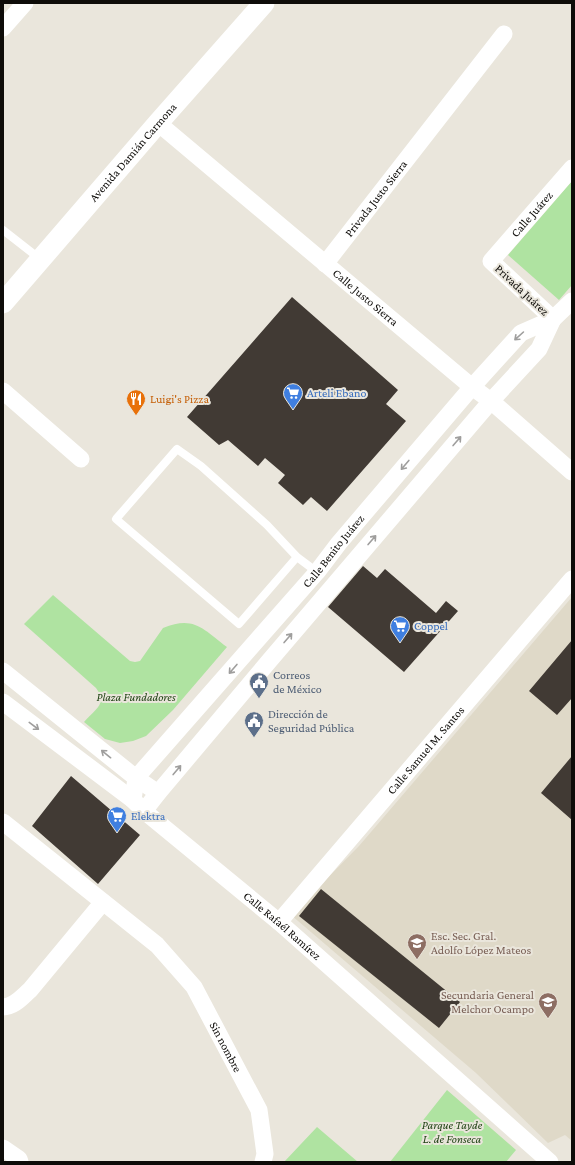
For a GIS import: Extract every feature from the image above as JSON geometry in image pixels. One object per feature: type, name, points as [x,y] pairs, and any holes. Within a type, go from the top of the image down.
[{"type":"street","points":[[3,28],[25,3]]},
{"type":"street","name":"Avenida Damián Carmona","points":[[3,303],[158,123],[264,3]]},
{"type":"street","name":"Privada Justo Sierra","points":[[326,264],[504,34]]},
{"type":"street","name":"Calle Justo Sierra","points":[[158,123],[472,387],[492,401],[572,472]]},
{"type":"street","name":"Calle Juárez","points":[[491,261],[572,168]]},
{"type":"street","name":"Privada Juárez","points":[[491,261],[553,319]]},
{"type":"street","name":"Calle Benito Juárez","points":[[138,806],[158,793],[492,401],[539,349],[553,319],[572,300]]},
{"type":"street","name":"Calle Benito Juárez","points":[[136,778],[253,646],[472,387],[521,333],[553,319]]},
{"type":"street","points":[[3,391],[81,459]]},
{"type":"street","name":"Calle Samuel M. Santos","points":[[279,922],[572,579]]},
{"type":"street","points":[[253,646],[270,660]]},
{"type":"street","points":[[3,671],[136,778],[158,793]]},
{"type":"street","name":"Calle Rafaél Ramírez","points":[[3,702],[138,806],[279,922],[550,1162]]},
{"type":"street","points":[[136,778],[138,806]]},
{"type":"street","name":"Sin nombre","points":[[3,822],[157,945],[194,987],[259,1110],[265,1154],[263,1162]]},
{"type":"street","points":[[3,1007],[9,1007],[30,990],[103,902]]},
{"type":"street","points":[[3,1148],[20,1162]]},
{"type":"lane","points":[[3,230],[40,259]]},
{"type":"lane","points":[[297,557],[238,624],[116,519],[177,449],[201,466],[297,557],[317,572]]},
{"type":"shaded area","points":[[572,597],[572,1141],[565,1135],[548,1143],[476,1073],[291,915],[359,846]]},
{"type":"green space","points":[[572,181],[572,285],[559,300],[508,255]]},
{"type":"green space","name":"Plaza Fundadores","points":[[53,595],[130,661],[140,661],[163,628],[174,624],[183,623],[198,626],[227,647],[173,710],[146,736],[133,741],[120,743],[105,739],[84,722],[99,706],[101,698],[96,688],[24,624]]},
{"type":"green space","name":"Parque Tayde L. de Fonseca","points":[[447,1090],[516,1150],[506,1162],[390,1162]]},
{"type":"green space","points":[[317,1127],[358,1162],[284,1162]]},
{"type":"building","name":"Arteli Ebano","points":[[292,297],[398,390],[386,404],[406,421],[327,511],[311,497],[303,505],[278,483],[285,475],[265,458],[258,466],[228,440],[219,445],[187,417]]},
{"type":"building","name":"Coppel","points":[[363,566],[377,578],[385,569],[436,613],[446,601],[458,611],[404,672],[328,607]]},
{"type":"building","points":[[572,640],[572,698],[557,715],[529,691]]},
{"type":"building","points":[[572,756],[572,820],[541,793]]},
{"type":"building","points":[[71,776],[140,835],[98,884],[32,826]]},
{"type":"building","points":[[321,889],[460,1002],[439,1028],[299,916]]},
{"type":"place","name":"Arteli Ebano","points":[[293,410]]},
{"type":"place","name":"Luigi's Pizza","points":[[136,416]]},
{"type":"place","name":"Coppel","points":[[400,643]]},
{"type":"place","name":"Correos de México","points":[[259,699]]},
{"type":"place","name":"Dirección de Seguridad Pública","points":[[254,738]]},
{"type":"place","name":"Elektra","points":[[117,833]]},
{"type":"place","name":"Esc. Sec. Gral. Adolfo López Mateos","points":[[417,960]]},
{"type":"place","name":"Secundaria General Melchor Ocampo","points":[[548,1019]]}]
